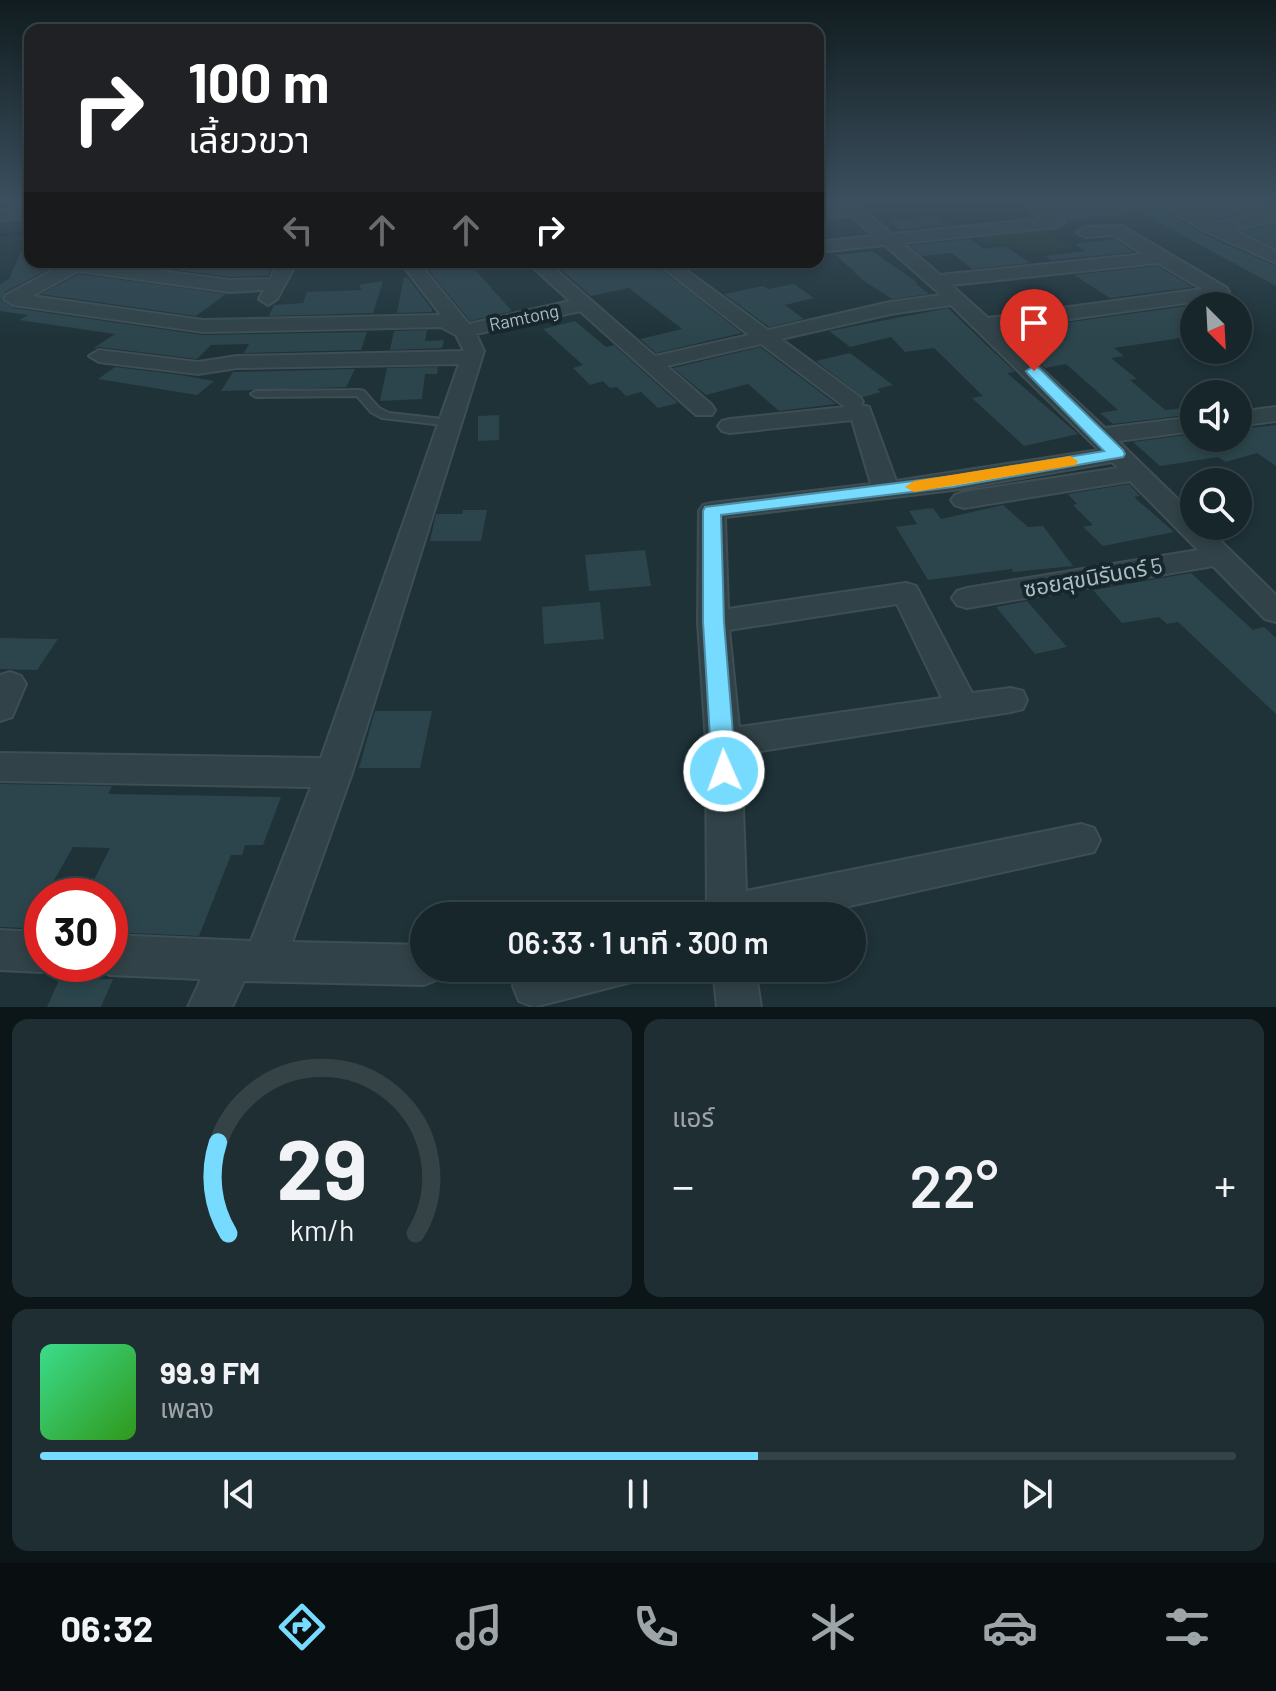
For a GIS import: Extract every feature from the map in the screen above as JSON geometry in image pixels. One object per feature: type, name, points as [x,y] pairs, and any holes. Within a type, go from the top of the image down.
[{"type":"street","points":[[897,246],[1034,371],[1276,612]]},
{"type":"street","points":[[982,325],[1220,292],[1143,246]]},
{"type":"street","points":[[1255,246],[1273,254]]},
{"type":"street","points":[[935,281],[1162,257]]},
{"type":"street","points":[[71,268],[13,299],[203,326],[445,321],[468,344]]},
{"type":"street","points":[[104,268],[230,286],[275,284]]},
{"type":"street","points":[[161,277],[174,268]]},
{"type":"street","points":[[256,324],[284,268]]},
{"type":"street","points":[[210,1007],[248,962],[334,773],[452,423],[468,344],[413,268]]},
{"type":"street","points":[[543,268],[704,410]]},
{"type":"street","points":[[672,268],[852,402]]},
{"type":"street","points":[[652,363],[890,308],[953,299]]},
{"type":"street","name":"Ramtong","points":[[99,356],[198,368],[237,362],[468,344],[584,304]]},
{"type":"street","points":[[730,426],[861,412],[886,490]]},
{"type":"street","points":[[1252,417],[1276,414]]},
{"type":"street","points":[[964,500],[1117,454],[1180,429]]},
{"type":"street","points":[[727,902],[723,743],[713,622],[712,511],[886,490],[1117,454]]},
{"type":"street","name":"ซอยสุขนิรันดร์ 5","points":[[967,598],[1219,556]]},
{"type":"street","points":[[713,622],[906,593],[962,706]]},
{"type":"street","points":[[723,743],[1011,700]]},
{"type":"street","points":[[0,767],[334,773]]},
{"type":"street","points":[[788,902],[1081,840]]},
{"type":"street","points":[[0,950],[24,951]]},
{"type":"street","points":[[128,956],[410,965]]},
{"type":"street","points":[[534,986],[552,982]]},
{"type":"street","points":[[736,982],[739,1007]]},
{"type":"lane","points":[[256,394],[360,393],[375,410],[386,416],[452,423]]},
{"type":"green space","points":[[1012,246],[1067,246],[1071,249],[1026,253]]},
{"type":"building","points":[[24,246],[24,268],[51,268],[5,292],[1,300],[13,308],[203,335],[367,332],[361,350],[244,353],[249,344],[211,345],[197,359],[99,347],[92,349],[115,334],[19,320],[28,315],[0,311],[0,284],[9,279]]},
{"type":"building","points":[[911,246],[980,246],[984,249],[1005,246],[1030,263],[972,269],[952,253],[922,256]]},
{"type":"building","points":[[1078,246],[1125,246],[1134,252],[1052,260],[1045,256],[1085,251]]},
{"type":"building","points":[[1202,246],[1230,246],[1276,266],[1276,286]]},
{"type":"building","points":[[872,251],[929,294],[892,299],[864,281],[836,255]]},
{"type":"building","points":[[1157,266],[1193,287],[1110,298],[1074,275]]},
{"type":"building","points":[[161,268],[273,268],[268,276],[230,277]]},
{"type":"building","points":[[427,268],[473,268],[512,311],[470,321]]},
{"type":"building","points":[[559,268],[659,268],[742,333],[656,353],[640,339],[682,329],[629,288],[591,296]]},
{"type":"building","points":[[79,274],[226,294],[196,316],[41,294]]},
{"type":"building","points":[[404,277],[407,277],[432,312],[397,313]]},
{"type":"building","points":[[383,281],[373,313],[269,316],[274,305],[303,303],[307,292],[362,290],[359,285]]},
{"type":"building","points":[[794,284],[814,298],[785,305],[804,319],[769,327],[724,294],[763,286],[768,289]]},
{"type":"building","points":[[1180,307],[1180,338],[1114,348],[1124,356],[1111,358],[1137,379],[1130,380],[1165,410],[1180,408],[1180,416],[1113,424],[1100,413],[1118,410],[1066,364],[1045,368],[1006,331]]},
{"type":"building","points":[[948,308],[1015,372],[1007,373],[1078,434],[1024,446],[972,398],[983,396],[934,348],[905,352],[891,337],[850,347],[829,331]]},
{"type":"building","points":[[575,321],[606,347],[614,345],[678,403],[658,408],[641,392],[626,396],[617,387],[610,388],[603,381],[590,385],[573,368],[583,365],[543,329]]},
{"type":"building","points":[[427,330],[425,341],[444,340],[442,348],[390,350],[394,331]]},
{"type":"building","points":[[760,347],[836,404],[779,411],[748,384],[706,395],[673,368]]},
{"type":"building","points":[[850,353],[893,385],[863,397],[816,361]]},
{"type":"building","points":[[115,367],[214,381],[197,395],[98,379]]},
{"type":"building","points":[[438,367],[437,374],[425,374],[422,399],[380,401],[387,368]]},
{"type":"building","points":[[355,369],[346,387],[221,391],[233,372]]},
{"type":"building","points":[[499,415],[499,440],[478,441],[478,416]]},
{"type":"building","points":[[1276,425],[1276,466],[1257,453],[1226,462],[1218,457],[1160,466],[1133,442],[1180,436],[1180,452],[1252,452],[1252,428]]},
{"type":"building","points":[[1129,484],[1140,496],[1134,497],[1174,532],[1103,546],[1083,527],[1093,525],[1073,505],[1077,504],[1068,494]]},
{"type":"building","points":[[1003,505],[1028,527],[1043,526],[1073,566],[1013,572],[1012,569],[928,580],[896,527],[917,524],[909,511],[933,508],[941,519]]},
{"type":"building","points":[[463,510],[487,510],[481,541],[430,541],[436,514],[462,514]]},
{"type":"building","points":[[645,550],[651,586],[589,591],[585,555]]},
{"type":"building","points":[[1191,573],[1253,630],[1264,627],[1276,638],[1276,714],[1178,622],[1167,624],[1159,617],[1122,623],[1093,590]]},
{"type":"building","points":[[1027,601],[1067,647],[1035,654],[996,607]]},
{"type":"building","points":[[600,602],[604,639],[544,644],[542,607]]},
{"type":"building","points":[[0,638],[58,639],[37,670],[0,669]]},
{"type":"building","points":[[375,711],[432,711],[420,768],[359,768]]},
{"type":"building","points":[[0,784],[112,786],[108,794],[281,797],[263,845],[245,845],[242,855],[231,855],[199,936],[128,933],[128,878],[95,878],[110,848],[73,847],[55,878],[24,878],[24,928],[0,927]]},
{"type":"building","points":[[58,982],[112,982],[101,1007],[47,1007]]},
{"type":"slow traffic","points":[[914,487],[1070,461]]},
{"type":"route","points":[[724,771],[713,622],[712,511],[953,482],[1117,454],[1034,371]]}]
